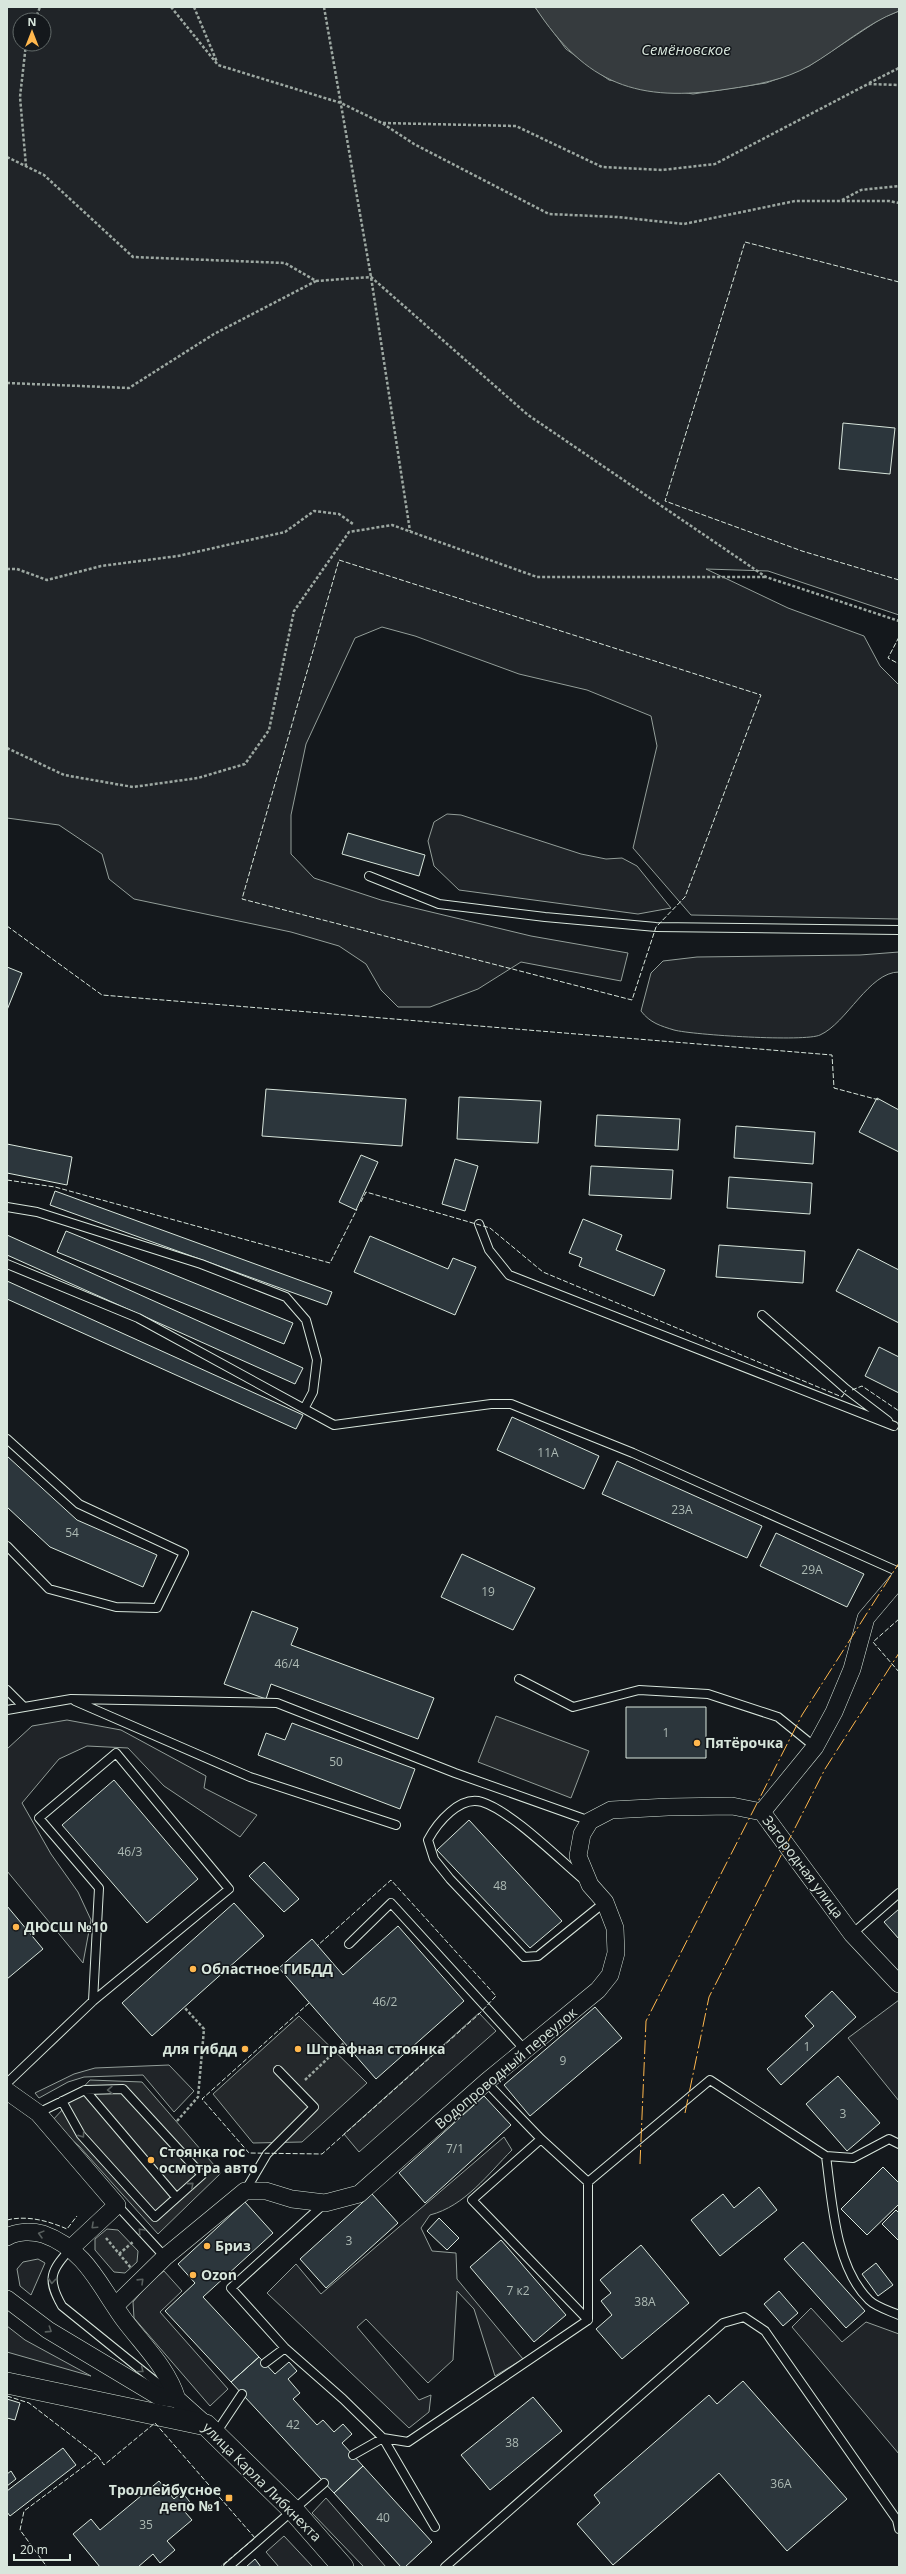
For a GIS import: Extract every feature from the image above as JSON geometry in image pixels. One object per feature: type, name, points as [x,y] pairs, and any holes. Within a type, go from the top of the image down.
[{"type":"street","name":"Загородная улица","points":[[899,1579],[866,1618],[852,1669],[834,1712],[815,1747],[762,1812],[852,1934],[899,1984]]},
{"type":"street","points":[[590,1820],[611,1810],[668,1807],[732,1806],[762,1812]]},
{"type":"street","name":"Водопроводный переулок","points":[[245,2191],[266,2191],[292,2199],[325,2203],[359,2194],[486,2082],[593,1995],[610,1975],[616,1953],[615,1928],[605,1902],[590,1885],[578,1856],[582,1834],[590,1820]]},
{"type":"street","points":[[7,2091],[38,2113],[117,2205],[71,2248]]},
{"type":"street","points":[[116,2305],[165,2257],[245,2191]]},
{"type":"street","points":[[7,2237],[22,2232],[37,2233],[54,2238],[71,2248],[94,2272],[124,2319],[172,2381],[177,2400]]},
{"type":"street","name":"улица Карла Либкнехта","points":[[7,2298],[48,2330],[158,2396],[177,2400],[211,2429],[294,2511],[343,2567]]},
{"type":"street","points":[[7,2383],[211,2429]]},
{"type":"lane","points":[[369,876],[439,904],[545,917],[656,927],[899,930]]},
{"type":"lane","points":[[7,1207],[37,1212],[201,1264],[286,1297],[306,1320],[317,1360],[313,1392],[305,1407]]},
{"type":"lane","points":[[479,1224],[489,1250],[509,1275],[897,1427]]},
{"type":"lane","points":[[7,1264],[138,1318],[334,1424],[491,1404],[511,1404],[633,1453],[899,1572]]},
{"type":"lane","points":[[762,1314],[846,1389],[897,1427]]},
{"type":"lane","points":[[7,1439],[79,1504],[184,1553],[157,1608],[116,1606],[49,1589],[7,1546]]},
{"type":"lane","points":[[520,1679],[573,1706],[639,1690],[708,1694],[778,1717],[815,1747]]},
{"type":"lane","points":[[7,1690],[23,1706]]},
{"type":"lane","points":[[71,1699],[250,1777],[396,1825]]},
{"type":"lane","points":[[7,1710],[23,1706],[71,1699],[278,1703],[455,1773],[590,1820]]},
{"type":"lane","points":[[7,2083],[93,2001],[229,1890],[116,1753],[39,1818],[99,1888],[93,2001]]},
{"type":"lane","points":[[590,1885],[507,1814],[481,1802],[458,1805],[436,1826],[428,1840],[434,1859],[446,1874],[524,1957],[538,1956],[605,1902]]},
{"type":"lane","points":[[852,1934],[899,1893]]},
{"type":"lane","points":[[349,1944],[391,1903],[526,2051]]},
{"type":"lane","points":[[245,2191],[267,2154],[314,2107],[278,2070]]},
{"type":"lane","points":[[588,2182],[710,2080],[826,2156],[854,2158],[889,2139],[899,2144]]},
{"type":"lane","points":[[486,2082],[541,2139],[588,2182],[588,2320]]},
{"type":"lane","points":[[38,2113],[62,2101],[85,2090],[122,2089],[202,2175],[155,2216],[81,2136],[62,2101]]},
{"type":"lane","points":[[85,2090],[176,2197]]},
{"type":"lane","points":[[541,2139],[472,2200],[588,2320]]},
{"type":"lane","points":[[826,2156],[835,2221],[848,2270],[869,2301],[899,2315]]},
{"type":"lane","points":[[325,2203],[231,2288],[285,2348],[343,2399],[383,2438],[435,2527]]},
{"type":"lane","points":[[117,2205],[165,2257]]},
{"type":"lane","points":[[71,2248],[56,2265],[52,2277],[52,2288],[62,2306],[177,2400]]},
{"type":"lane","points":[[445,2567],[723,2323],[744,2317],[765,2331],[897,2520],[899,2529]]},
{"type":"lane","points":[[353,2455],[383,2438],[408,2442],[588,2320]]},
{"type":"lane","points":[[265,2363],[285,2348]]},
{"type":"lane","points":[[211,2429],[242,2394]]},
{"type":"lane","points":[[228,2567],[294,2511],[324,2483]]},
{"type":"path","points":[[171,7],[218,65],[341,103],[382,123],[414,144],[549,214],[684,224],[794,201],[889,201],[899,203]]},
{"type":"path","points":[[194,7],[218,65]]},
{"type":"path","points":[[324,7],[371,276],[410,532]]},
{"type":"path","points":[[25,52],[20,97],[26,166]]},
{"type":"path","points":[[382,123],[516,126],[602,168],[662,170],[715,164],[899,68]]},
{"type":"path","points":[[868,84],[899,85]]},
{"type":"path","points":[[7,156],[44,175],[133,257],[285,263],[316,281]]},
{"type":"path","points":[[841,201],[861,190],[899,186]]},
{"type":"path","points":[[7,383],[128,388],[214,334],[316,281],[371,276],[528,415],[766,577],[899,621]]},
{"type":"path","points":[[7,569],[17,569],[47,580],[101,566],[178,556],[286,532],[314,511],[339,514],[353,524]]},
{"type":"path","points":[[7,748],[64,775],[133,786],[198,778],[245,764],[269,730],[294,611],[349,532],[392,525],[537,577],[766,577]]},
{"type":"path","points":[[177,2121],[198,2097],[204,2029],[184,2007]]},
{"type":"path","points":[[296,2089],[344,2043]]},
{"type":"path","points":[[95,2225],[142,2280]]},
{"type":"shaded area","points":[[7,7],[535,7],[566,49],[609,80],[693,94],[766,83],[788,75],[809,66],[882,18],[899,11],[899,615],[768,571],[706,569],[788,608],[864,636],[880,666],[899,685],[899,919],[691,915],[633,848],[657,746],[651,716],[587,690],[519,674],[415,636],[382,627],[355,638],[306,744],[291,815],[291,854],[314,878],[381,900],[531,936],[628,953],[621,981],[521,962],[478,989],[430,1007],[398,1007],[381,990],[366,964],[339,946],[291,932],[134,899],[109,879],[102,854],[59,825],[7,818]]},
{"type":"shaded area","points":[[447,814],[461,815],[581,854],[606,859],[622,858],[637,866],[671,908],[638,914],[459,890],[434,866],[428,841],[434,822]]},
{"type":"shaded area","points":[[899,952],[899,972],[888,974],[878,980],[840,1020],[820,1035],[794,1038],[772,1038],[725,1036],[685,1032],[656,1024],[641,1011],[651,973],[663,961],[697,957],[860,955]]},
{"type":"shaded area","points":[[496,1716],[589,1751],[571,1798],[478,1762]]},
{"type":"shaded area","points":[[67,1720],[121,1730],[206,1776],[204,1788],[257,1815],[240,1837],[164,1786],[128,1748],[87,1746],[59,1759],[22,1803],[51,1854],[78,1892],[91,1920],[83,1963],[7,1871],[7,1749],[32,1726]]},
{"type":"shaded area","points":[[899,2000],[899,2101],[848,2038]]},
{"type":"shaded area","points":[[479,2013],[496,2031],[359,2152],[344,2134]]},
{"type":"shaded area","name":"Штрафная стоянка","points":[[299,2016],[367,2083],[302,2142],[253,2143],[213,2094]]},
{"type":"shaded area","points":[[169,2065],[194,2091],[174,2112],[143,2075],[84,2077],[68,2082],[39,2098],[35,2093],[74,2074],[95,2068]]},
{"type":"shaded area","name":"Стоянка гос осмотра авто","points":[[90,2080],[142,2082],[221,2173],[158,2234],[79,2146],[51,2122]]},
{"type":"shaded area","points":[[504,2137],[512,2150],[485,2179],[465,2197],[443,2211],[430,2215],[421,2228],[432,2251],[456,2253],[457,2279],[523,2359],[495,2376],[474,2309],[457,2291],[453,2360],[428,2383],[366,2319],[357,2327],[419,2400],[431,2395],[429,2412],[409,2428],[267,2293],[296,2264],[321,2294]]},
{"type":"shaded area","points":[[107,2229],[118,2230],[138,2251],[137,2262],[125,2273],[114,2272],[95,2250],[95,2239]]},
{"type":"shaded area","points":[[38,2259],[45,2263],[31,2295],[20,2286],[17,2269],[23,2262]]},
{"type":"shaded area","points":[[164,2271],[182,2291],[160,2312],[228,2389],[210,2406],[134,2318],[133,2302],[149,2283]]},
{"type":"shaded area","points":[[811,2308],[842,2342],[866,2322],[899,2334],[899,2454],[792,2327]]},
{"type":"shaded area","points":[[7,2326],[25,2340],[91,2376],[7,2352]]},
{"type":"shaded area","points":[[326,2498],[386,2567],[364,2567],[312,2513]]},
{"type":"shaded area","points":[[284,2536],[313,2567],[279,2567],[266,2552]]},
{"type":"water","name":"Семёновское","points":[[535,7],[899,7],[899,11],[864,29],[809,66],[790,75],[759,84],[728,89],[696,93],[667,93],[641,90],[617,82],[595,71],[574,55],[554,33]]},
{"type":"building","points":[[843,423],[895,428],[890,474],[839,469]]},
{"type":"building","points":[[348,833],[425,855],[419,876],[342,854]]},
{"type":"building","points":[[7,967],[22,973],[7,1010]]},
{"type":"building","points":[[266,1089],[406,1099],[402,1146],[262,1136]]},
{"type":"building","points":[[459,1097],[541,1101],[538,1143],[457,1139]]},
{"type":"building","points":[[877,1098],[899,1110],[899,1152],[859,1132]]},
{"type":"building","points":[[597,1115],[680,1119],[678,1150],[595,1146]]},
{"type":"building","points":[[736,1126],[815,1132],[813,1164],[734,1158]]},
{"type":"building","points":[[7,1144],[72,1157],[67,1185],[7,1173]]},
{"type":"building","points":[[361,1155],[378,1162],[356,1210],[339,1202]]},
{"type":"building","points":[[455,1159],[478,1166],[465,1211],[442,1204]]},
{"type":"building","points":[[591,1166],[673,1170],[671,1199],[589,1195]]},
{"type":"building","points":[[729,1177],[812,1183],[810,1214],[727,1208]]},
{"type":"building","points":[[55,1191],[332,1292],[327,1305],[50,1205]]},
{"type":"building","points":[[583,1219],[622,1235],[616,1250],[665,1270],[654,1296],[579,1266],[582,1258],[569,1253]]},
{"type":"building","points":[[66,1231],[293,1323],[284,1344],[57,1252]]},
{"type":"building","points":[[7,1235],[303,1368],[295,1384],[7,1255]]},
{"type":"building","points":[[370,1236],[448,1269],[453,1258],[476,1267],[455,1315],[354,1272]]},
{"type":"building","points":[[719,1245],[805,1251],[803,1283],[716,1277]]},
{"type":"building","points":[[858,1249],[899,1270],[899,1323],[836,1291]]},
{"type":"building","points":[[7,1281],[303,1415],[296,1429],[7,1299]]},
{"type":"building","points":[[879,1347],[899,1357],[899,1393],[865,1376]]},
{"type":"building","points":[[512,1417],[599,1456],[584,1489],[497,1450]]},
{"type":"building","points":[[7,1456],[77,1520],[157,1555],[143,1587],[50,1547],[7,1507]]},
{"type":"building","points":[[617,1461],[762,1526],[747,1558],[602,1494]]},
{"type":"building","points":[[776,1533],[864,1574],[847,1607],[760,1566]]},
{"type":"building","points":[[462,1554],[535,1588],[513,1630],[441,1597]]},
{"type":"building","points":[[252,1611],[298,1628],[291,1645],[434,1698],[418,1739],[271,1684],[266,1699],[224,1684]]},
{"type":"building","points":[[626,1707],[706,1707],[706,1758],[626,1758]]},
{"type":"building","points":[[292,1723],[415,1769],[400,1809],[258,1755],[266,1733],[285,1740]]},
{"type":"building","points":[[114,1780],[198,1879],[147,1923],[62,1825]]},
{"type":"building","points":[[469,1820],[562,1921],[530,1948],[437,1850]]},
{"type":"building","points":[[264,1862],[299,1899],[284,1912],[249,1876]]},
{"type":"building","name":"Областное ГИБДД","points":[[234,1903],[264,1936],[152,2036],[122,2003]]},
{"type":"building","name":"ДЮСШ №10","points":[[7,1906],[43,1949],[7,1979]]},
{"type":"building","points":[[899,1909],[899,1939],[884,1922]]},
{"type":"building","points":[[398,1926],[464,2001],[376,2079],[279,1968],[312,1939],[343,1975]]},
{"type":"building","points":[[832,1991],[856,2017],[781,2085],[767,2069],[814,2026],[805,2016]]},
{"type":"building","points":[[595,2007],[622,2038],[530,2116],[504,2085]]},
{"type":"building","points":[[838,2076],[880,2123],[847,2151],[806,2104]]},
{"type":"building","points":[[484,2096],[511,2125],[425,2203],[399,2173]]},
{"type":"building","points":[[883,2167],[899,2183],[899,2204],[867,2235],[841,2209]]},
{"type":"building","points":[[759,2187],[777,2210],[720,2256],[691,2220],[723,2194],[734,2208]]},
{"type":"building","points":[[372,2194],[398,2223],[326,2288],[300,2259]]},
{"type":"building","points":[[245,2202],[273,2233],[203,2297],[259,2357],[231,2382],[165,2311],[195,2283],[178,2264]]},
{"type":"building","points":[[896,2210],[899,2213],[899,2241],[882,2224]]},
{"type":"building","points":[[439,2218],[459,2238],[447,2250],[427,2231]]},
{"type":"building","points":[[501,2240],[566,2315],[534,2342],[470,2267]]},
{"type":"building","points":[[803,2242],[865,2311],[846,2328],[784,2259]]},
{"type":"building","points":[[641,2245],[689,2303],[622,2359],[596,2329],[612,2315],[601,2301],[611,2293],[600,2280]]},
{"type":"building","points":[[876,2263],[893,2285],[878,2296],[862,2274]]},
{"type":"building","points":[[779,2291],[798,2313],[783,2326],[764,2304]]},
{"type":"building","points":[[259,2357],[275,2374],[289,2362],[297,2371],[288,2379],[300,2393],[293,2399],[317,2425],[323,2420],[334,2432],[343,2424],[352,2434],[342,2443],[363,2466],[334,2493],[231,2382]]},
{"type":"building","points":[[743,2381],[847,2499],[787,2551],[719,2473],[613,2565],[577,2524],[600,2503],[594,2495],[709,2395],[717,2404]]},
{"type":"building","points":[[533,2397],[562,2431],[490,2490],[461,2455]]},
{"type":"building","points":[[7,2399],[20,2403],[15,2420],[7,2418]]},
{"type":"building","points":[[63,2448],[76,2465],[10,2516],[7,2512],[7,2491]]},
{"type":"building","points":[[363,2466],[432,2542],[405,2567],[401,2567],[334,2493]]},
{"type":"building","points":[[11,2471],[16,2479],[7,2486],[7,2474]]},
{"type":"building","points":[[159,2481],[174,2499],[182,2492],[193,2506],[185,2512],[192,2520],[167,2541],[175,2550],[160,2563],[153,2554],[138,2567],[100,2567],[73,2534],[91,2519],[100,2530]]},
{"type":"building","points":[[255,2559],[261,2567],[246,2567]]},
{"type":"fence","points":[[899,282],[745,242],[665,501],[802,551],[899,580]]},
{"type":"fence","points":[[339,560],[761,695],[685,897],[656,927],[632,1000],[242,899],[339,560]]},
{"type":"fence","points":[[899,637],[888,658],[899,664]]},
{"type":"fence","points":[[7,926],[102,995],[832,1055],[834,1088],[879,1100]]},
{"type":"fence","points":[[7,1180],[55,1187],[330,1263],[357,1209]]},
{"type":"fence","points":[[361,1202],[366,1192],[490,1228],[543,1272],[842,1397],[846,1390]]},
{"type":"fence","points":[[852,1390],[862,1386],[899,1411]]},
{"type":"fence","points":[[899,1619],[873,1642],[899,1672]]},
{"type":"fence","points":[[309,2003],[202,2099],[249,2153],[322,2154],[478,2015],[496,1996],[391,1880],[317,1946]]},
{"type":"fence","points":[[7,2220],[22,2218],[38,2220],[67,2229],[77,2216]]},
{"type":"fence","points":[[7,2396],[29,2403],[98,2456],[24,2511],[20,2530],[47,2567]]},
{"type":"fence","points":[[98,2456],[104,2465],[155,2423],[255,2538],[220,2567]]},
{"type":"power","points":[[640,2164],[646,2021],[802,1715],[899,1563]]},
{"type":"power","points":[[685,2113],[709,1997],[825,1769],[899,1653]]},
{"type":"place","name":"Пятёрочка","points":[[697,1743]]},
{"type":"place","name":"ДЮСШ №10","points":[[16,1927]]},
{"type":"place","name":"Областное ГИБДД","points":[[193,1969]]},
{"type":"place","name":"для гибдд","points":[[245,2049]]},
{"type":"place","name":"Штрафная стоянка","points":[[298,2049]]},
{"type":"place","name":"Стоянка гос осмотра авто","points":[[151,2160]]},
{"type":"place","name":"Бриз","points":[[207,2246]]},
{"type":"place","name":"Ozon","points":[[193,2275]]},
{"type":"place","name":"Троллейбусное депо №1","points":[[229,2498]]}]
